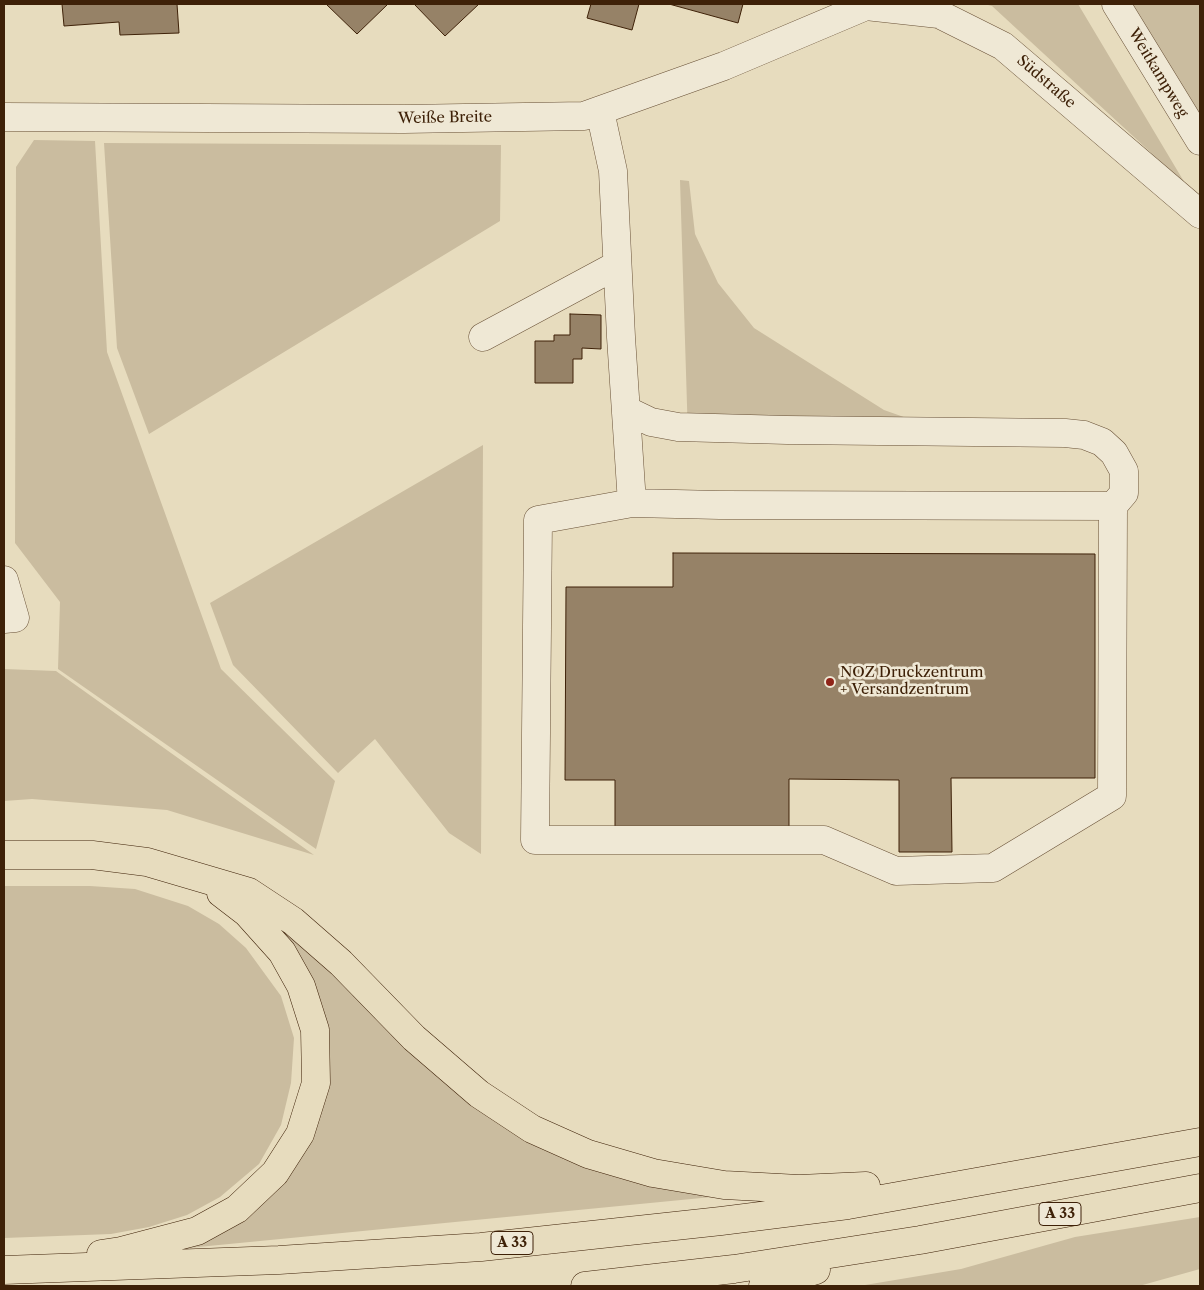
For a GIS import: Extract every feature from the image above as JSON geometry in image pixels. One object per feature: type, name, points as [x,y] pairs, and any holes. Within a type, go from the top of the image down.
[{"type":"highway","points":[[4,855],[92,855],[147,862],[249,892],[293,921],[341,963],[414,1038],[479,1094],[532,1129],[588,1154],[653,1173],[724,1185],[799,1189],[1017,1176]]},
{"type":"highway","points":[[4,1269],[121,1251],[197,1231],[237,1209],[276,1173],[300,1134],[316,1083],[315,1030],[301,986],[282,952],[247,913],[198,876]]},
{"type":"highway","name":"A 33","points":[[4,1269],[279,1260],[481,1247],[848,1205],[1200,1142]]},
{"type":"highway","name":"A 33","points":[[585,1286],[734,1269],[920,1240],[1200,1188]]},
{"type":"highway","points":[[762,1286],[920,1240]]},
{"type":"street","name":"Weitkampweg","points":[[1116,4],[1200,141]]},
{"type":"street","name":"Weiße Breite","points":[[4,117],[404,119],[584,116],[724,66],[866,5]]},
{"type":"street","name":"Südstraße","points":[[866,5],[939,14],[1003,46],[1200,214]]},
{"type":"street","points":[[600,111],[613,171],[632,503]]},
{"type":"street","points":[[483,337],[617,266]]},
{"type":"street","points":[[626,410],[651,422],[678,427],[1065,433],[1084,435],[1102,442],[1114,453],[1124,472],[1124,493],[1113,506],[1112,796],[993,868],[896,871],[824,840],[536,840],[538,520],[632,503],[1113,506]]},
{"type":"street","points":[[4,580],[9,618]]},
{"type":"shaded area","points":[[984,4],[1078,4],[1186,185],[992,6]]},
{"type":"shaded area","points":[[1126,4],[1200,4],[1200,129]]},
{"type":"shaded area","points":[[34,140],[95,141],[107,352],[221,669],[335,781],[316,849],[58,669],[60,602],[15,543],[16,167]]},
{"type":"shaded area","points":[[104,143],[501,145],[500,221],[149,434],[117,348]]},
{"type":"shaded area","points":[[680,180],[689,181],[695,234],[718,283],[754,328],[884,410],[966,439],[688,437]]},
{"type":"shaded area","points":[[483,445],[481,854],[449,833],[375,739],[338,773],[233,665],[210,603]]},
{"type":"shaded area","points":[[4,669],[56,671],[314,855],[167,810],[32,799],[4,801]]},
{"type":"shaded area","points":[[4,886],[90,886],[135,889],[188,906],[219,924],[246,948],[281,996],[294,1038],[291,1083],[281,1125],[259,1164],[220,1197],[187,1215],[149,1227],[111,1234],[4,1238]]},
{"type":"shaded area","points":[[254,906],[287,930],[472,1103],[722,1196],[188,1248],[242,1217],[327,1085]]},
{"type":"shaded area","points":[[1200,1217],[1200,1269],[1139,1286],[859,1286],[961,1269],[1075,1237]]},
{"type":"building","points":[[62,4],[177,4],[179,33],[120,35],[119,22],[64,26]]},
{"type":"building","points":[[326,4],[388,4],[357,34]]},
{"type":"building","points":[[414,4],[479,4],[445,36]]},
{"type":"building","points":[[591,4],[639,4],[632,30],[587,18]]},
{"type":"building","points":[[669,4],[743,4],[738,23]]},
{"type":"building","points":[[570,314],[601,315],[601,349],[582,348],[582,359],[573,359],[573,383],[535,383],[535,341],[554,341],[554,335],[570,335]]},
{"type":"building","name":"NOZ Druckzentrum + Versandzentrum","points":[[673,553],[1095,554],[1095,778],[951,778],[952,852],[899,852],[899,780],[789,779],[789,828],[615,828],[615,780],[565,780],[566,587],[673,587]]},
{"type":"place","name":"NOZ Druckzentrum + Versandzentrum","points":[[830,682]]}]
